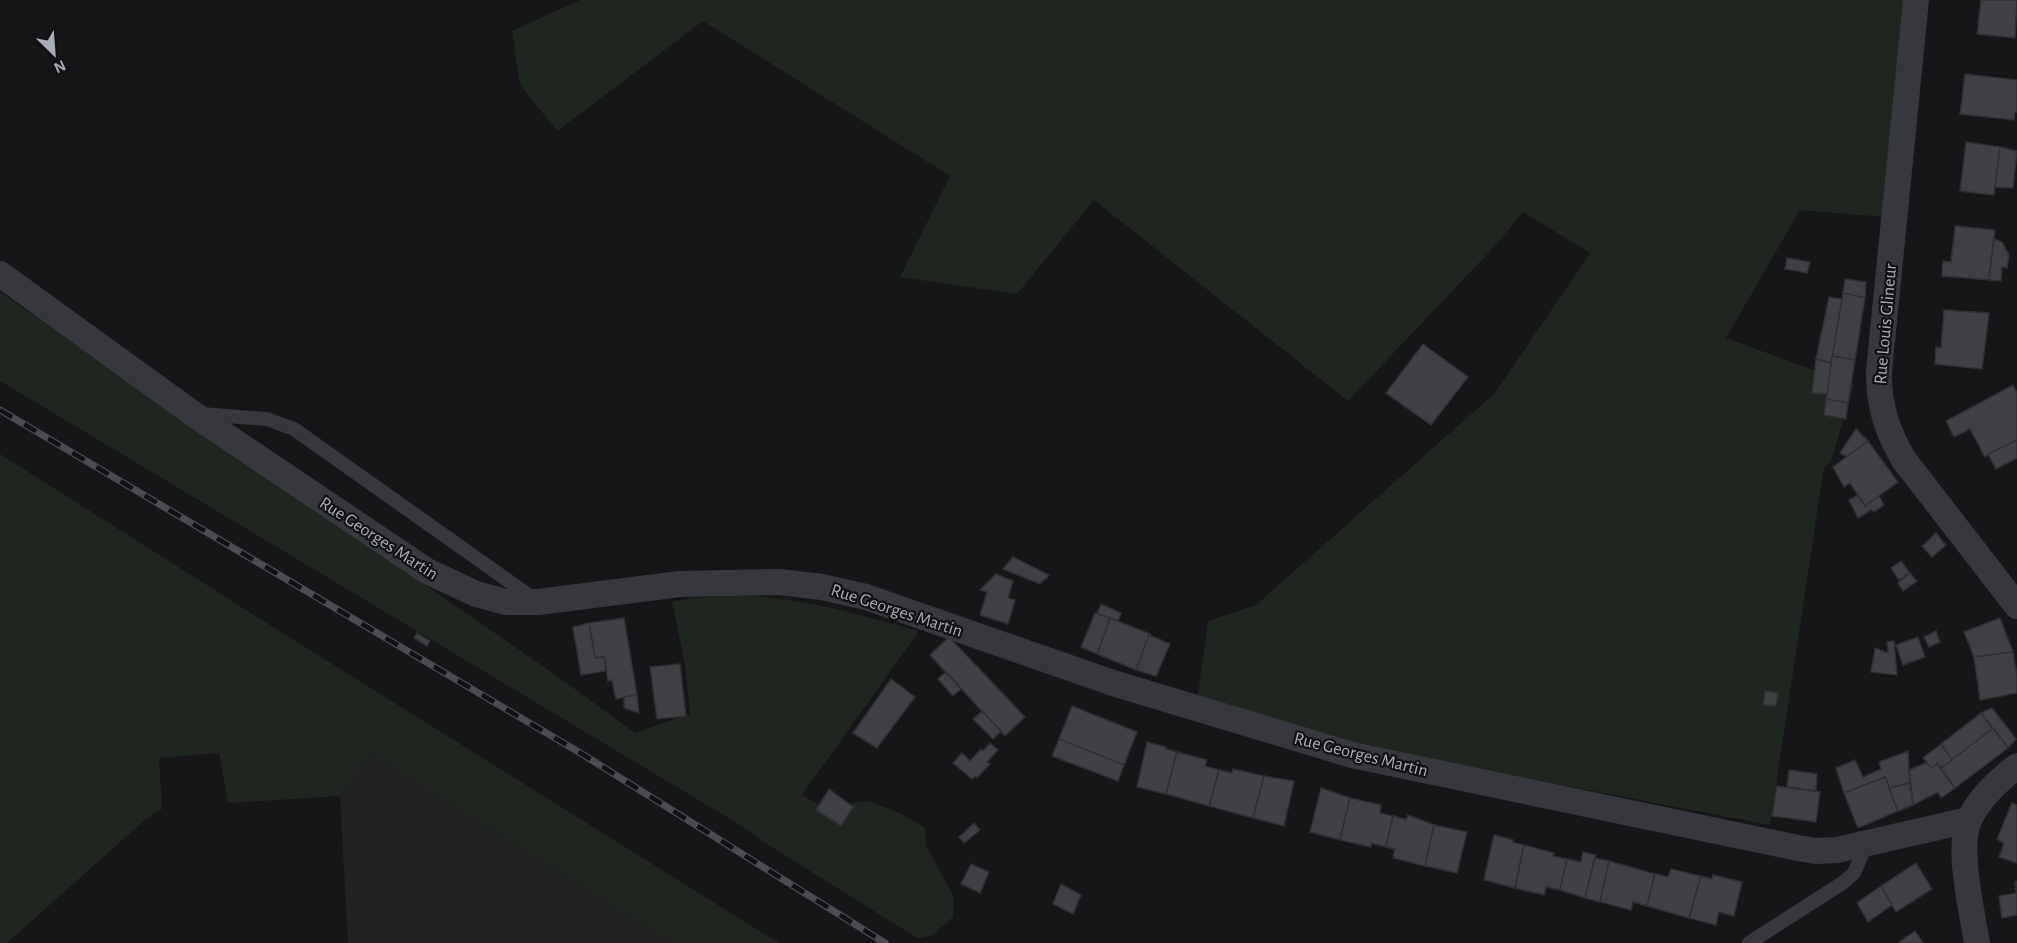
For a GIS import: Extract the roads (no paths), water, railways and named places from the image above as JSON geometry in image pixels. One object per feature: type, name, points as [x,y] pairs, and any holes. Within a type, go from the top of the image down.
[{"type":"street","name":"Rue Louis Glineur","points":[[1916,0],[1879,371],[1882,413],[1892,440],[1904,460],[2017,606]]},
{"type":"street","name":"Rue Georges Martin","points":[[0,274],[192,413],[427,572],[476,594],[506,602],[538,602],[680,584],[779,582],[822,586],[866,597],[1113,683],[1352,755],[1807,850],[1838,850],[1866,845],[1969,820]]},
{"type":"street","points":[[1977,943],[1965,863],[1969,820],[1980,801],[2017,766]]},
{"type":"lane","points":[[192,413],[267,419],[294,429],[538,602]]},
{"type":"lane","points":[[1749,943],[1844,882],[1854,873],[1866,845]]},
{"type":"railway","points":[[0,410],[582,754],[885,943]]}]
